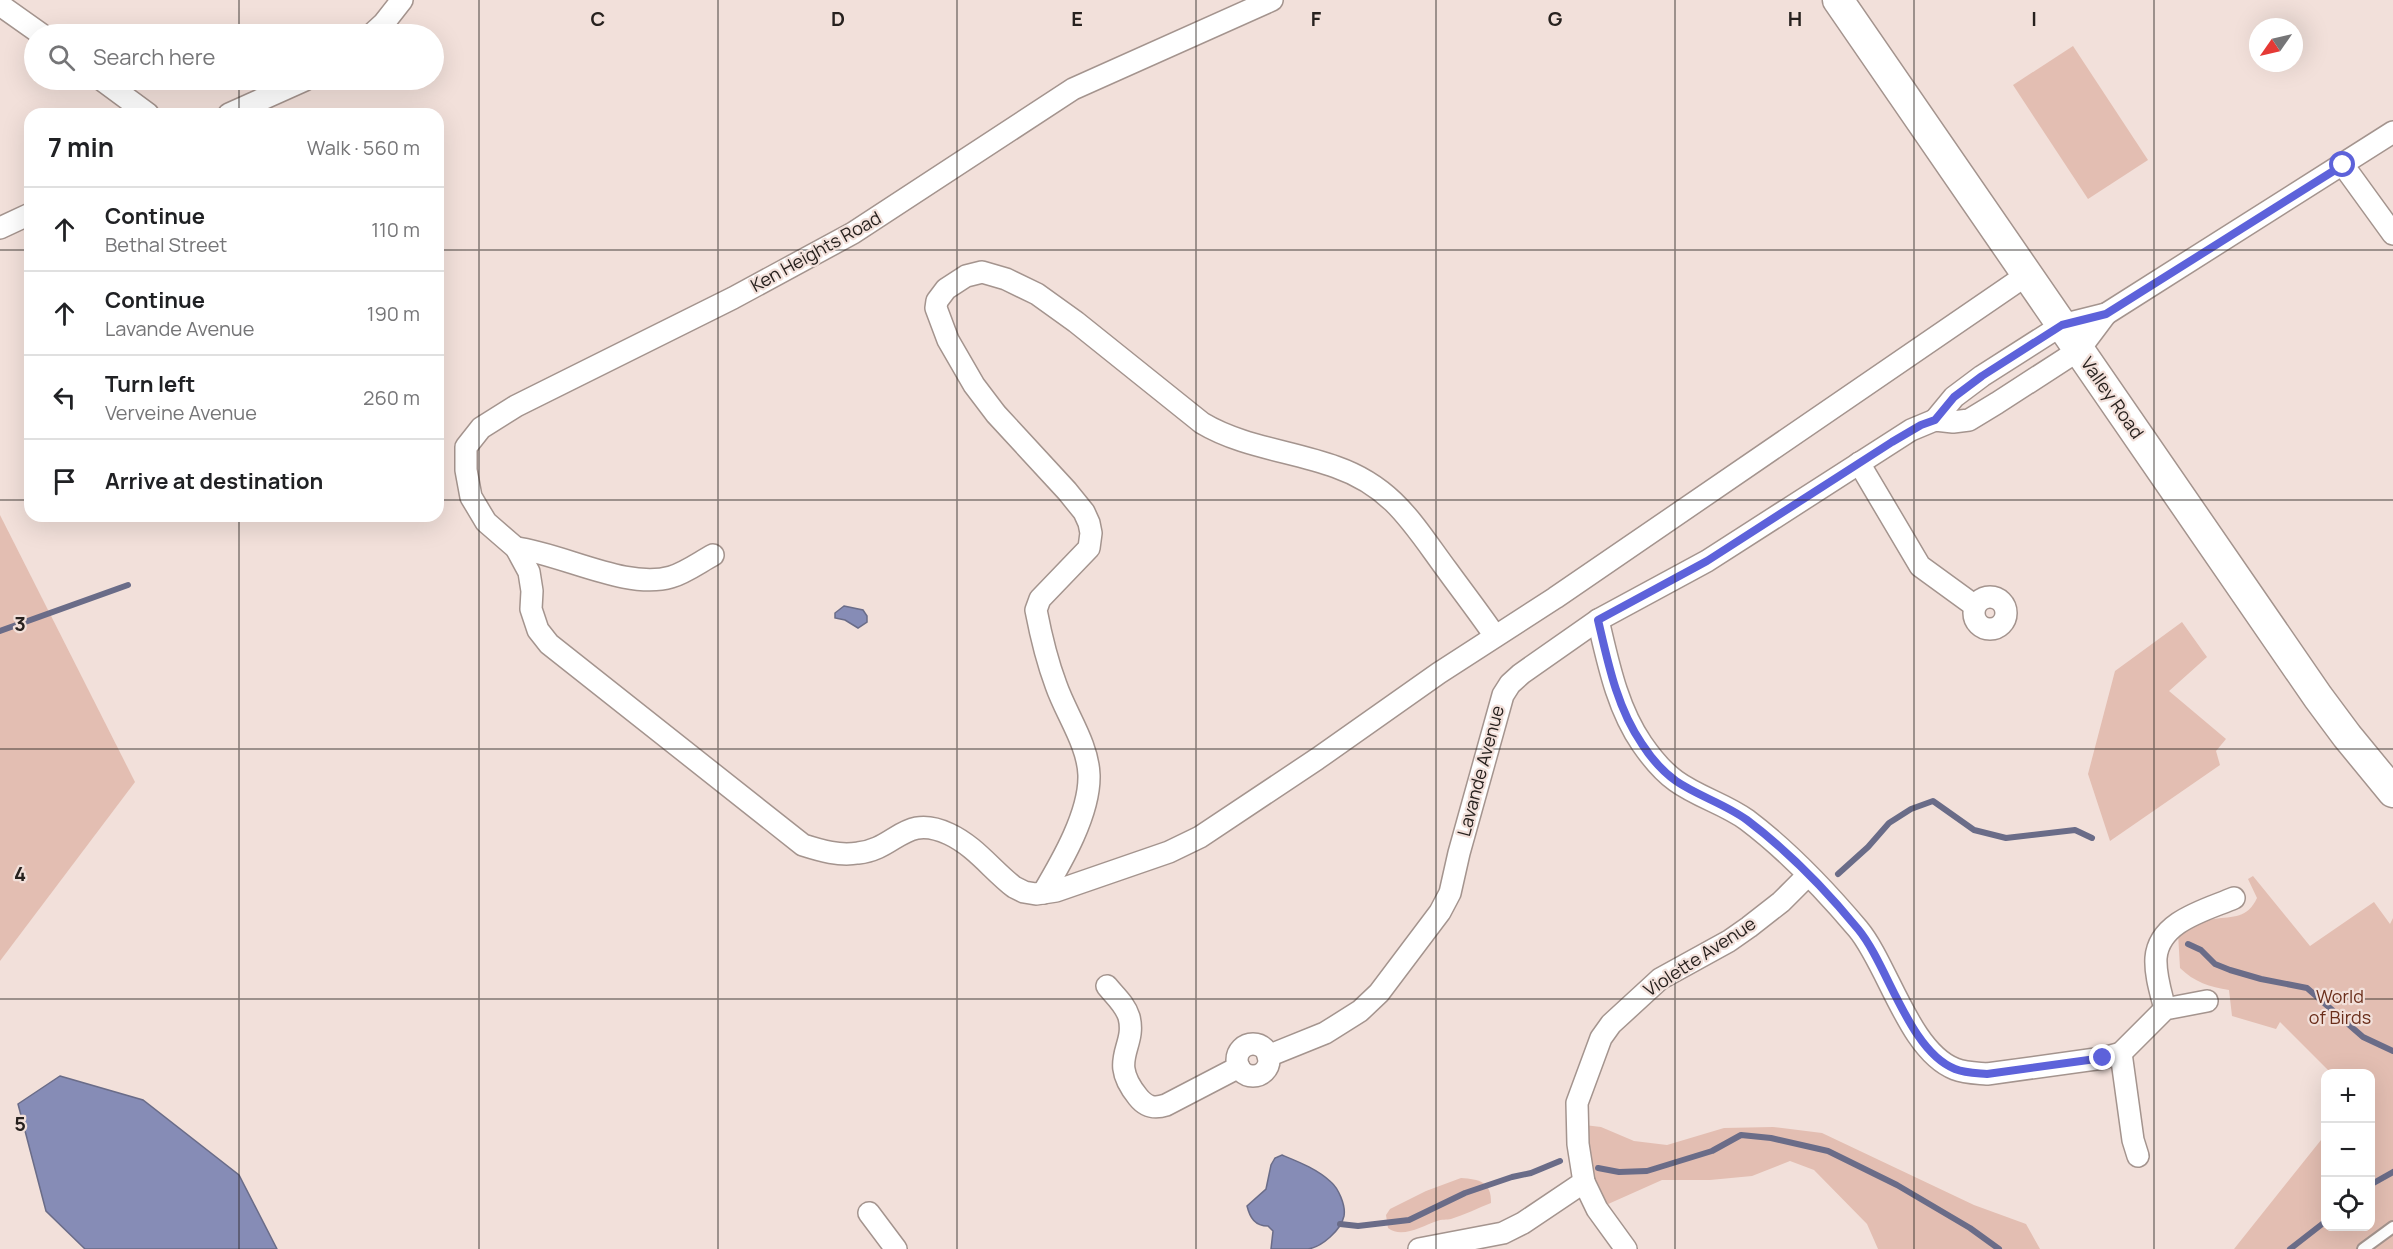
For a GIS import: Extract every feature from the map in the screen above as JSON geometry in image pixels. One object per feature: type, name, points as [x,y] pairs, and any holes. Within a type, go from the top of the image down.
[{"type":"street","points":[[383,24],[402,0]]},
{"type":"street","name":"Ken Heights Road","points":[[516,548],[486,522],[471,497],[466,470],[466,447],[481,428],[516,406],[733,298],[837,242],[1073,89],[1272,0]]},
{"type":"street","name":"Valley Road","points":[[1838,0],[2318,697],[2393,792]]},
{"type":"street","points":[[0,5],[26,24]]},
{"type":"street","points":[[115,90],[139,108]]},
{"type":"street","points":[[242,108],[283,90]]},
{"type":"street","points":[[2106,314],[2393,132]]},
{"type":"street","points":[[2343,165],[2393,234]]},
{"type":"street","points":[[0,228],[24,217]]},
{"type":"street","points":[[1043,893],[1079,820],[1087,794],[1089,776],[1085,753],[1049,666],[1036,610],[1040,600],[1085,555],[1091,542],[1091,533],[1084,512],[996,414],[974,385],[955,354],[936,308],[940,295],[958,281],[982,272],[990,273],[1037,294],[1202,423],[1220,433],[1339,468],[1380,489],[1410,519],[1495,636]]},
{"type":"street","points":[[516,548],[529,572],[532,591],[531,609],[534,619],[538,630],[549,644],[803,845],[830,853],[860,853],[914,828],[924,827],[949,834],[962,841],[1014,887],[1024,892],[1043,893],[1089,881],[1190,843],[1870,384],[2028,274]]},
{"type":"street","name":"Lavande Avenue","points":[[1107,986],[1122,1003],[1129,1017],[1129,1035],[1123,1055],[1124,1071],[1134,1092],[1147,1106],[1153,1107],[1166,1105],[1239,1067],[1249,1076],[1261,1074],[1266,1069],[1268,1056],[1325,1033],[1360,1011],[1378,993],[1440,912],[1450,893],[1503,695],[1521,674],[1598,620],[1707,561],[1911,430],[1935,420],[1954,397],[2003,362],[2062,325],[2106,314]]},
{"type":"street","name":"Lavande Avenue","points":[[1935,420],[1953,422],[1969,420],[2079,350],[2106,314]]},
{"type":"street","points":[[2003,362],[2028,383]]},
{"type":"street","points":[[1859,464],[1920,566],[1975,606]]},
{"type":"street","points":[[516,548],[534,550],[624,578],[643,579],[671,577],[713,555]]},
{"type":"street","points":[[1598,620],[1611,673],[1623,709],[1638,739],[1662,769],[1677,782],[1748,820],[1808,875],[1859,930],[1918,1036],[1954,1069],[1987,1074],[2088,1061],[2121,1053],[2165,1009],[2207,1001]]},
{"type":"street","name":"Violette Avenue","points":[[1626,1249],[1597,1209],[1584,1182],[1578,1144],[1577,1103],[1597,1049],[1611,1024],[1621,1012],[1660,978],[1735,937],[1772,910],[1808,875]]},
{"type":"street","points":[[2165,1009],[2157,967],[2159,945],[2166,935],[2184,920],[2234,898]]},
{"type":"street","points":[[2121,1053],[2133,1140],[2138,1156]]},
{"type":"street","points":[[1419,1249],[1503,1233],[1584,1182]]},
{"type":"street","points":[[869,1213],[896,1249]]},
{"type":"lane","points":[[2363,1249],[2393,1227]]},
{"type":"green space","points":[[2073,46],[2148,160],[2088,199],[2013,85]]},
{"type":"green space","points":[[0,515],[135,782],[0,961]]},
{"type":"green space","points":[[2182,622],[2207,657],[2169,691],[2226,739],[2216,751],[2220,765],[2110,841],[2088,774],[2115,671]]},
{"type":"green space","name":"World of Birds","points":[[2253,876],[2310,946],[2374,902],[2390,924],[2393,918],[2393,1249],[2234,1249],[2321,1140],[2321,1231],[2375,1231],[2375,1069],[2327,1069],[2280,1022],[2276,1029],[2232,1016],[2229,990],[2203,983],[2180,968],[2178,933],[2205,921],[2234,917],[2249,910],[2257,898],[2248,879]]},
{"type":"green space","points":[[1576,1124],[1601,1127],[1634,1141],[1667,1145],[1724,1128],[1773,1127],[1822,1133],[1974,1205],[2026,1224],[2040,1249],[1878,1249],[1867,1224],[1814,1170],[1790,1161],[1752,1176],[1710,1180],[1662,1180],[1597,1209]]},
{"type":"green space","points":[[1461,1178],[1473,1179],[1487,1186],[1491,1203],[1456,1217],[1439,1220],[1406,1232],[1388,1228],[1386,1215],[1390,1209],[1426,1191]]},
{"type":"water","points":[[844,606],[863,610],[867,616],[867,622],[858,628],[845,620],[835,618],[835,613]]},
{"type":"water","points":[[60,1076],[143,1100],[239,1175],[277,1249],[85,1249],[46,1211],[18,1104]]},
{"type":"water","points":[[1282,1155],[1326,1177],[1336,1188],[1343,1202],[1344,1216],[1339,1227],[1325,1241],[1313,1248],[1271,1249],[1273,1231],[1268,1226],[1256,1223],[1248,1210],[1247,1206],[1266,1189],[1271,1165],[1275,1158]]},
{"type":"waterway","points":[[0,631],[128,585]]},
{"type":"waterway","points":[[1838,874],[1868,847],[1889,823],[1911,809],[1933,801],[1974,830],[2006,838],[2075,830],[2092,838]]},
{"type":"waterway","points":[[2188,944],[2201,950],[2215,964],[2230,970],[2307,988],[2363,1037],[2393,1051]]},
{"type":"waterway","points":[[1598,1168],[1619,1172],[1647,1171],[1712,1151],[1741,1135],[1771,1138],[1828,1151],[1897,1185],[1970,1228],[1999,1249]]},
{"type":"waterway","points":[[1340,1224],[1358,1226],[1409,1220],[1465,1193],[1531,1173],[1560,1161]]},
{"type":"waterway","points":[[2375,1182],[2393,1172]]},
{"type":"waterway","points":[[2290,1249],[2321,1225]]},
{"type":"route","points":[[2103,1058],[1987,1074],[1954,1069],[1940,1058],[1918,1036],[1859,930],[1808,875],[1748,820],[1677,782],[1662,769],[1642,745],[1623,709],[1611,673],[1598,620],[1707,561],[1911,430],[1935,420],[1954,397],[1982,376],[2062,325],[2106,314],[2343,165]]}]
